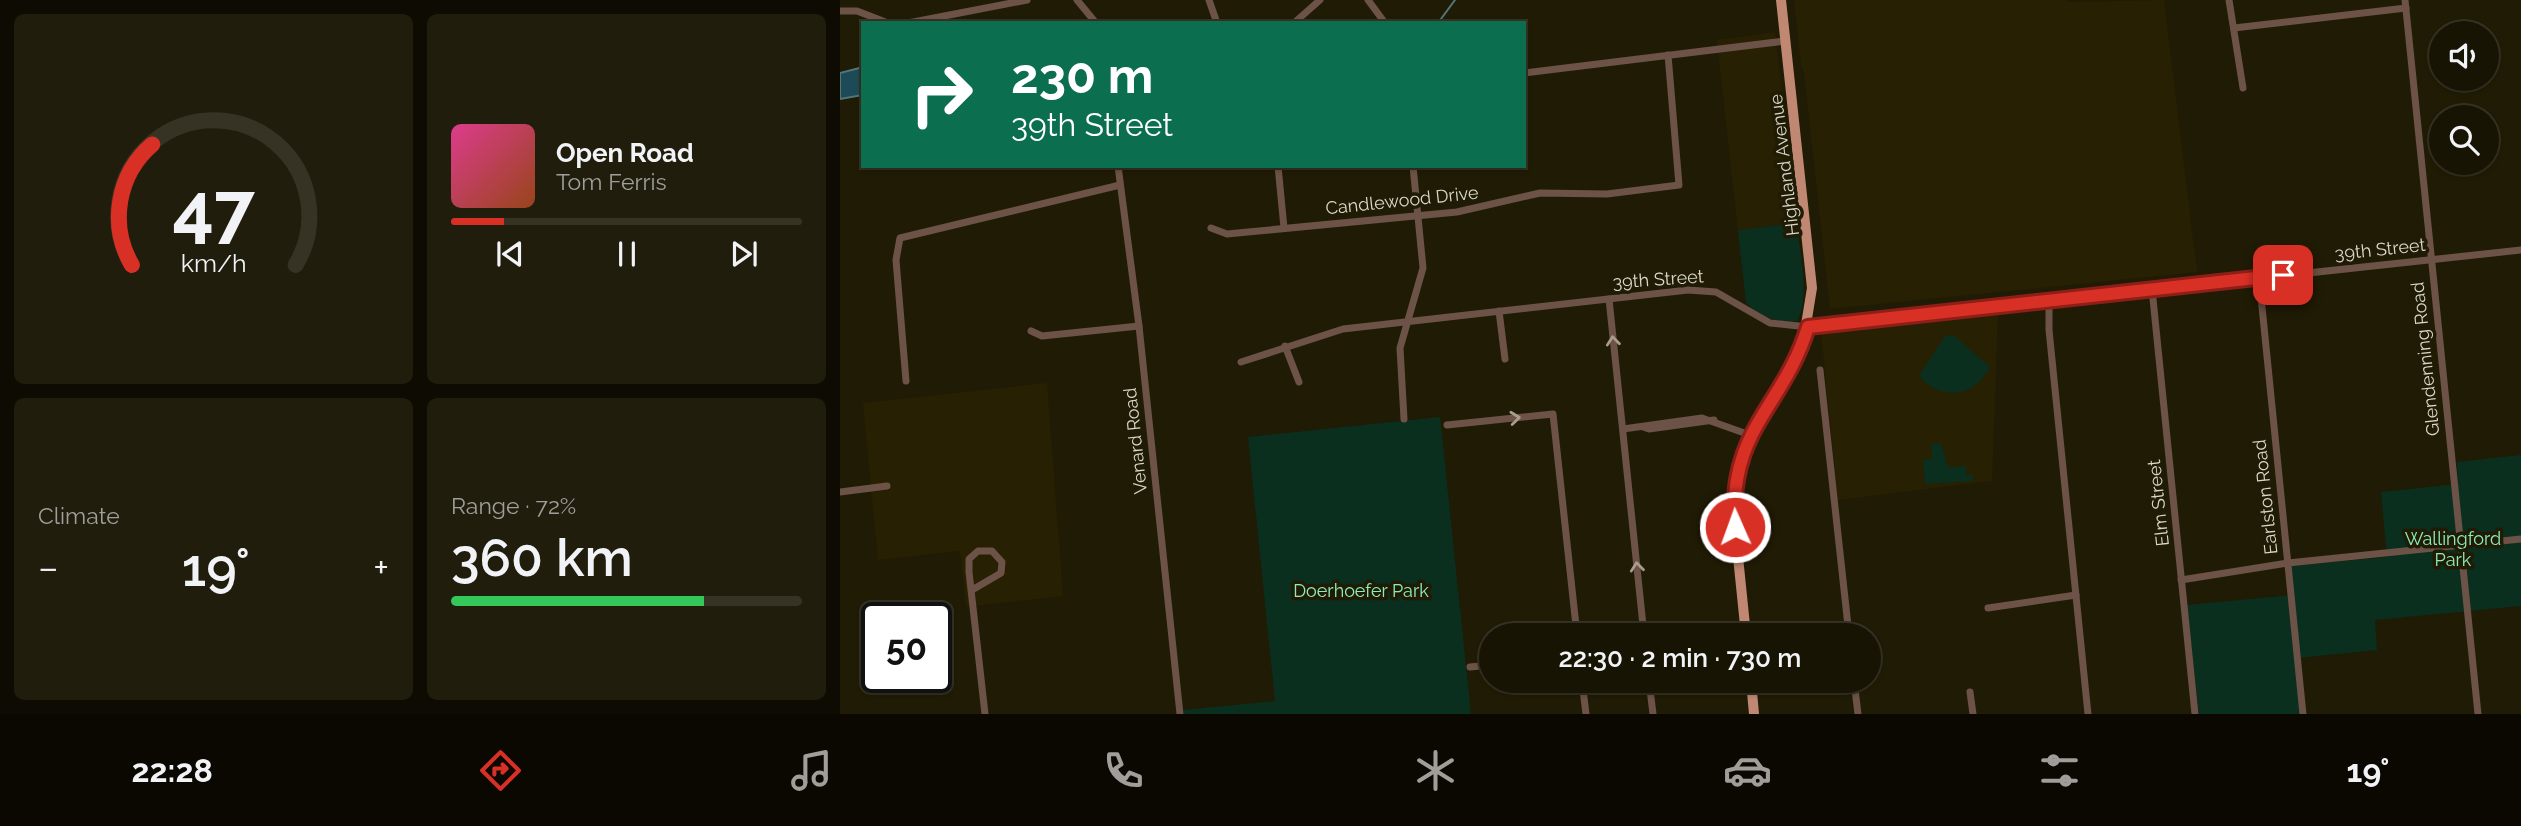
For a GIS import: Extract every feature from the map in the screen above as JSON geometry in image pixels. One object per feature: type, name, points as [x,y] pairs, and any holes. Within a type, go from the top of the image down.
[{"type":"main road","name":"Highland Avenue","points":[[1745,623],[1733,497],[1739,462],[1750,435],[1796,359],[1808,327],[1811,265],[1781,0]]},
{"type":"main road","points":[[1752,693],[1755,714]]},
{"type":"street","points":[[966,0],[969,10]]},
{"type":"street","points":[[917,21],[1027,0]]},
{"type":"street","points":[[1077,0],[1094,21]]},
{"type":"street","points":[[1209,0],[1216,21]]},
{"type":"street","points":[[1296,21],[1320,0]]},
{"type":"street","points":[[1368,0],[1384,21]]},
{"type":"street","points":[[2229,0],[2243,88]]},
{"type":"street","points":[[2234,28],[2405,4]]},
{"type":"street","name":"Glendenning Road","points":[[2405,4],[2478,714]]},
{"type":"street","points":[[840,10],[857,12],[882,21]]},
{"type":"street","points":[[1526,73],[1785,41]]},
{"type":"street","name":"Candlewood Drive","points":[[1211,228],[1227,234],[1476,209],[1540,193],[1607,194],[1679,185],[1668,55]]},
{"type":"street","name":"Venard Road","points":[[1118,168],[1139,326],[1180,714]]},
{"type":"street","points":[[1278,168],[1284,228]]},
{"type":"street","points":[[1404,419],[1399,356],[1423,268],[1413,168]]},
{"type":"street","points":[[906,381],[896,260],[900,238],[1120,185]]},
{"type":"street","name":"39th Street","points":[[1241,362],[1333,331],[1711,290],[1729,298],[1762,321],[1790,327],[1808,327],[2521,250]]},
{"type":"street","name":"Earlston Road","points":[[2259,277],[2303,714]]},
{"type":"street","name":"Elm Street","points":[[2152,289],[2195,714]]},
{"type":"street","points":[[1609,299],[1643,623]]},
{"type":"street","points":[[2049,299],[2049,330],[2088,714]]},
{"type":"street","points":[[1499,311],[1505,359]]},
{"type":"street","points":[[1031,331],[1042,336],[1139,326]]},
{"type":"street","points":[[1285,346],[1299,382]]},
{"type":"street","points":[[1821,370],[1848,623]]},
{"type":"street","points":[[1447,425],[1553,414],[1576,623]]},
{"type":"street","points":[[1623,429],[1681,419],[1714,420],[1750,435]]},
{"type":"street","points":[[840,492],[887,486]]},
{"type":"street","points":[[2181,580],[2288,564],[2521,539]]},
{"type":"street","points":[[972,590],[1001,573],[1002,562],[992,551],[978,551],[969,559],[972,590],[985,714]]},
{"type":"street","points":[[1987,608],[2076,595]]},
{"type":"street","points":[[1469,667],[1479,666]]},
{"type":"street","points":[[1970,692],[1973,714]]},
{"type":"street","points":[[1583,693],[1586,714]]},
{"type":"street","points":[[1650,693],[1653,714]]},
{"type":"street","points":[[1855,693],[1858,714]]},
{"type":"shaded area","points":[[1794,0],[2164,0],[2197,272],[1830,309]]},
{"type":"shaded area","points":[[1775,32],[1797,223],[1738,230],[1717,40]]},
{"type":"shaded area","points":[[1998,309],[1992,481],[1838,500],[1821,332]]},
{"type":"shaded area","points":[[1047,383],[1063,596],[966,607],[960,551],[878,560],[863,403]]},
{"type":"green space","points":[[1797,223],[1804,286],[1801,311],[1797,321],[1776,320],[1757,312],[1746,303],[1738,230]]},
{"type":"green space","points":[[1953,335],[1990,367],[1975,385],[1967,390],[1947,392],[1938,390],[1919,376],[1945,336]]},
{"type":"green space","name":"Doerhoefer Park","points":[[1440,417],[1471,714],[1184,714],[1183,710],[1275,701],[1248,437]]},
{"type":"green space","points":[[1931,444],[1941,444],[1948,467],[1966,466],[1966,475],[1973,475],[1973,481],[1925,484],[1923,460],[1932,459]]},
{"type":"green space","name":"Wallingford Park","points":[[2521,455],[2521,606],[2375,620],[2377,650],[2297,658],[2302,714],[2199,714],[2187,605],[2293,595],[2291,566],[2387,557],[2381,492],[2458,484],[2457,462]]},
{"type":"water","points":[[861,68],[861,95],[840,99],[840,73]]},
{"type":"waterway","points":[[1439,21],[1455,0]]},
{"type":"route","points":[[1735,527],[1734,486],[1742,453],[1756,421],[1796,359],[1808,327],[2283,275]]}]
